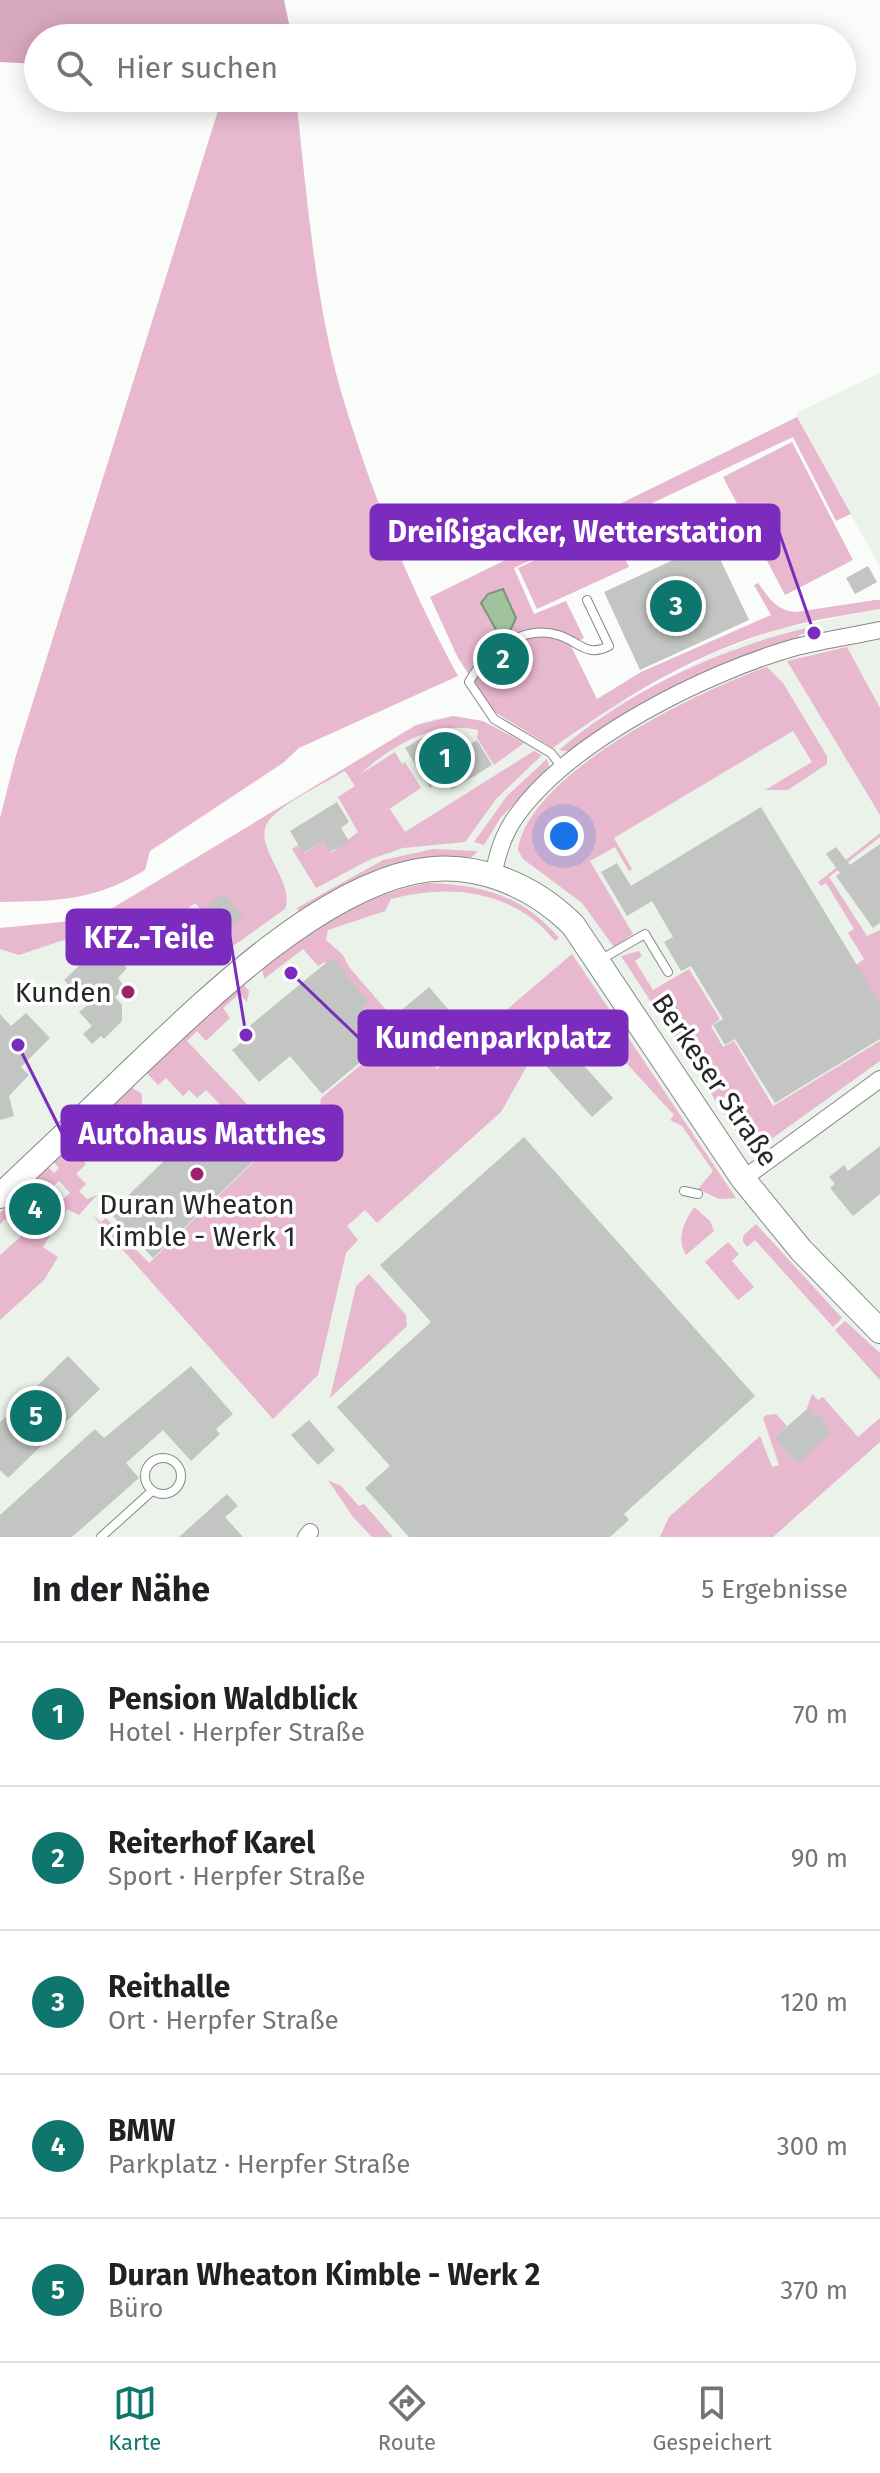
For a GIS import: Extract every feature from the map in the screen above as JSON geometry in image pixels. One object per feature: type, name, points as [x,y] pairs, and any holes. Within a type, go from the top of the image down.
[{"type":"main road","name":"Berkeser Straße","points":[[0,1196],[216,992],[320,915],[376,884],[415,871],[465,871],[524,886],[550,901],[582,935],[743,1179],[801,1250],[880,1331]]},
{"type":"street","points":[[493,877],[498,850],[515,816],[562,767],[637,718],[719,675],[797,647],[880,630]]},
{"type":"street","points":[[743,1179],[880,1079]]},
{"type":"lane","points":[[562,767],[551,753],[494,719],[469,682],[486,657],[534,634],[561,635],[587,651],[597,652],[609,646],[587,600]]},
{"type":"lane","points":[[600,960],[645,934],[668,972]]},
{"type":"lane","points":[[684,1191],[698,1194]]},
{"type":"lane","points":[[161,1458],[173,1462],[181,1474],[179,1485],[168,1494],[152,1491],[144,1477],[149,1465],[161,1458]]},
{"type":"lane","points":[[101,1537],[152,1491]]},
{"type":"shaded area","points":[[0,0],[284,0],[289,24],[24,24],[24,63],[0,62]]},
{"type":"shaded area","points":[[218,112],[298,112],[318,281],[340,388],[391,535],[458,676],[299,748],[283,763],[150,851],[145,870],[109,888],[75,897],[0,902],[0,818],[15,759]]},
{"type":"shaded area","points":[[880,373],[880,567],[797,417],[798,412]]},
{"type":"shaded area","points":[[797,417],[851,514],[836,521],[793,437],[514,568],[534,614],[566,601],[584,638],[571,646],[597,699],[641,672],[771,615],[754,585],[758,583],[774,603],[789,611],[875,600],[880,600],[880,609],[790,626],[717,651],[632,695],[553,748],[493,711],[458,658],[430,597]]},
{"type":"shaded area","points":[[792,442],[853,560],[785,595],[723,477]]},
{"type":"shaded area","points":[[610,525],[629,567],[537,609],[518,568]]},
{"type":"shaded area","points":[[503,589],[516,618],[510,631],[498,633],[481,603],[488,594]]},
{"type":"shaded area","points":[[880,609],[880,1537],[0,1537],[0,928],[62,922],[111,908],[427,720],[457,716],[494,725],[498,716],[554,748],[610,708],[716,652],[776,630]]},
{"type":"shaded area","points":[[810,627],[811,632],[799,635],[800,640],[571,752],[559,750],[615,708],[677,674],[743,647]]},
{"type":"shaded area","points":[[847,647],[880,708],[880,815],[787,661]]},
{"type":"shaded area","points":[[767,667],[783,683],[827,756],[827,764],[788,790],[765,790],[812,762],[793,731],[614,838],[632,869],[629,871],[615,847],[590,861],[633,934],[614,947],[582,903],[523,859],[518,850],[529,821],[552,792],[621,738],[701,694]]},
{"type":"shaded area","points":[[453,716],[483,721],[524,743],[494,765],[477,738],[478,730],[462,728],[429,732],[399,745],[359,775],[395,752],[402,764],[405,762],[421,788],[383,813],[390,809],[405,832],[534,751],[542,755],[497,798],[465,842],[403,848],[371,859],[316,888],[292,849],[298,845],[304,853],[323,841],[331,853],[358,832],[338,797],[355,786],[345,771],[297,798],[272,817],[266,827],[265,838],[284,885],[287,897],[285,909],[233,946],[195,903],[145,943],[123,920],[19,955],[0,949],[0,928],[62,922],[113,908],[416,725]]},
{"type":"shaded area","points":[[547,759],[550,770],[501,817],[484,845],[474,842],[507,796]]},
{"type":"shaded area","points":[[880,833],[880,837],[829,877],[867,936],[880,930],[880,1004],[856,965],[864,959],[848,933],[854,929],[826,883],[821,886],[818,882]]},
{"type":"shaded area","points":[[433,849],[478,851],[472,857],[302,918],[297,908],[383,860]]},
{"type":"shaded area","points":[[428,883],[466,886],[500,895],[531,912],[559,938],[555,941],[521,911],[480,895],[459,892],[414,894],[391,899],[385,911],[328,930],[326,940],[343,955],[349,967],[437,1069],[572,954],[736,1198],[719,1199],[698,1189],[713,1171],[682,1126],[670,1120],[674,1115],[583,1016],[527,1066],[501,1112],[377,1223],[365,1210],[347,1226],[358,1240],[346,1253],[318,1375],[273,1419],[91,1214],[101,1222],[106,1218],[149,1263],[265,1151],[206,1090],[197,1098],[189,1090],[183,1096],[166,1078],[158,1085],[146,1072],[242,983],[249,991],[247,1002],[239,994],[223,1008],[230,1018],[206,1041],[197,1031],[187,1041],[282,1141],[320,1108],[321,1098],[391,1040],[325,962],[318,966],[303,949],[264,979],[262,967],[340,915],[383,895]]},
{"type":"shaded area","points":[[639,951],[642,956],[635,961],[653,990],[689,969],[720,1019],[711,1026],[723,1047],[734,1041],[773,1106],[880,1041],[880,1061],[759,1148],[746,1147],[621,956]]},
{"type":"shaded area","points":[[131,1087],[142,1094],[142,1110],[128,1125],[119,1117],[79,1156],[86,1164],[76,1174],[86,1184],[79,1191],[87,1199],[97,1195],[79,1215],[67,1209],[43,1247],[58,1257],[44,1280],[0,1320],[0,1255],[70,1193],[59,1181],[52,1187],[45,1182],[0,1224],[0,1213],[47,1166],[54,1173],[59,1168],[53,1161]]},
{"type":"shaded area","points":[[694,1207],[710,1221],[714,1231],[686,1255],[682,1231]]},
{"type":"shaded area","points":[[756,1224],[842,1318],[833,1327],[755,1240],[747,1247],[743,1242],[743,1236]]},
{"type":"shaded area","points":[[728,1242],[739,1254],[732,1261],[754,1287],[738,1300],[705,1262]]},
{"type":"shaded area","points":[[369,1274],[406,1315],[407,1326],[330,1398],[356,1286]]},
{"type":"shaded area","points":[[845,1321],[880,1353],[880,1380],[835,1330]]},
{"type":"shaded area","points":[[812,1394],[818,1400],[823,1397],[858,1437],[880,1418],[880,1442],[773,1537],[660,1537],[669,1517],[760,1436],[772,1467],[779,1465],[763,1418],[766,1415],[776,1414],[787,1426],[774,1438],[797,1464],[819,1412],[814,1416],[807,1408]]},
{"type":"shaded area","points":[[328,1480],[341,1486],[359,1506],[364,1504],[393,1537],[372,1537],[353,1517]]},
{"type":"building","points":[[712,542],[749,620],[640,670],[604,592]]},
{"type":"building","points":[[868,566],[877,582],[855,594],[846,578]]},
{"type":"building","points":[[428,734],[440,753],[452,746],[457,753],[477,740],[492,765],[453,789],[436,784],[430,788],[405,748]]},
{"type":"building","points":[[337,802],[349,822],[341,828],[349,841],[330,852],[323,841],[303,853],[290,831]]},
{"type":"building","points":[[761,807],[880,1003],[880,1039],[775,1103],[735,1039],[725,1045],[713,1025],[723,1019],[691,966],[681,971],[664,942],[673,937],[652,901],[627,916],[601,872],[617,863],[631,886]]},
{"type":"building","points":[[880,844],[880,923],[873,928],[836,876],[840,873],[826,854],[836,847],[850,865]]},
{"type":"building","points":[[223,893],[243,917],[226,931],[206,907]]},
{"type":"building","points":[[103,943],[127,968],[118,978],[125,987],[115,997],[122,1005],[122,1021],[104,1039],[101,1036],[92,1044],[83,1034],[92,1026],[79,1012],[88,1005],[64,980]]},
{"type":"building","points":[[332,958],[369,1002],[363,1007],[380,1028],[429,987],[472,1037],[439,1066],[405,1025],[322,1094],[290,1056],[259,1082],[232,1050],[252,1034],[247,1028]]},
{"type":"building","points":[[26,1013],[50,1038],[21,1067],[29,1075],[9,1096],[14,1116],[0,1120],[0,1014],[11,1026]]},
{"type":"building","points":[[559,1038],[613,1098],[592,1117],[538,1057]]},
{"type":"building","points":[[221,1106],[264,1151],[153,1258],[110,1213]]},
{"type":"building","points":[[524,1137],[755,1396],[624,1514],[629,1520],[610,1537],[409,1537],[365,1488],[390,1466],[337,1407],[431,1322],[380,1265]]},
{"type":"building","points":[[880,1146],[880,1194],[853,1216],[830,1188],[835,1184],[829,1177],[844,1165],[848,1171]]},
{"type":"building","points":[[68,1356],[100,1389],[8,1478],[0,1470],[0,1422]]},
{"type":"building","points":[[191,1366],[233,1414],[216,1429],[220,1434],[191,1461],[163,1430],[126,1463],[139,1478],[72,1537],[0,1537],[0,1515],[95,1429],[104,1438]]},
{"type":"building","points":[[808,1408],[814,1416],[819,1412],[830,1434],[797,1464],[774,1438]]},
{"type":"building","points":[[309,1420],[335,1450],[318,1465],[291,1435]]},
{"type":"building","points":[[227,1494],[238,1506],[225,1517],[243,1537],[179,1537]]},
{"type":"place","name":"Reithalle","points":[[676,606]]},
{"type":"place","name":"Dreißigacker, Wetterstation","points":[[814,633]]},
{"type":"place","name":"Reiterhof Karel","points":[[503,659]]},
{"type":"place","name":"Pension Waldblick","points":[[445,758]]},
{"type":"place","name":"Kundenparkplatz","points":[[291,973]]},
{"type":"place","name":"Kunden","points":[[128,992]]},
{"type":"place","name":"KFZ.-Teile","points":[[246,1035]]},
{"type":"place","name":"Autohaus Matthes","points":[[18,1045]]},
{"type":"place","name":"Duran Wheaton Kimble - Werk 1","points":[[197,1174]]},
{"type":"place","name":"BMW","points":[[35,1209]]},
{"type":"place","name":"Duran Wheaton Kimble - Werk 2","points":[[36,1416]]}]
